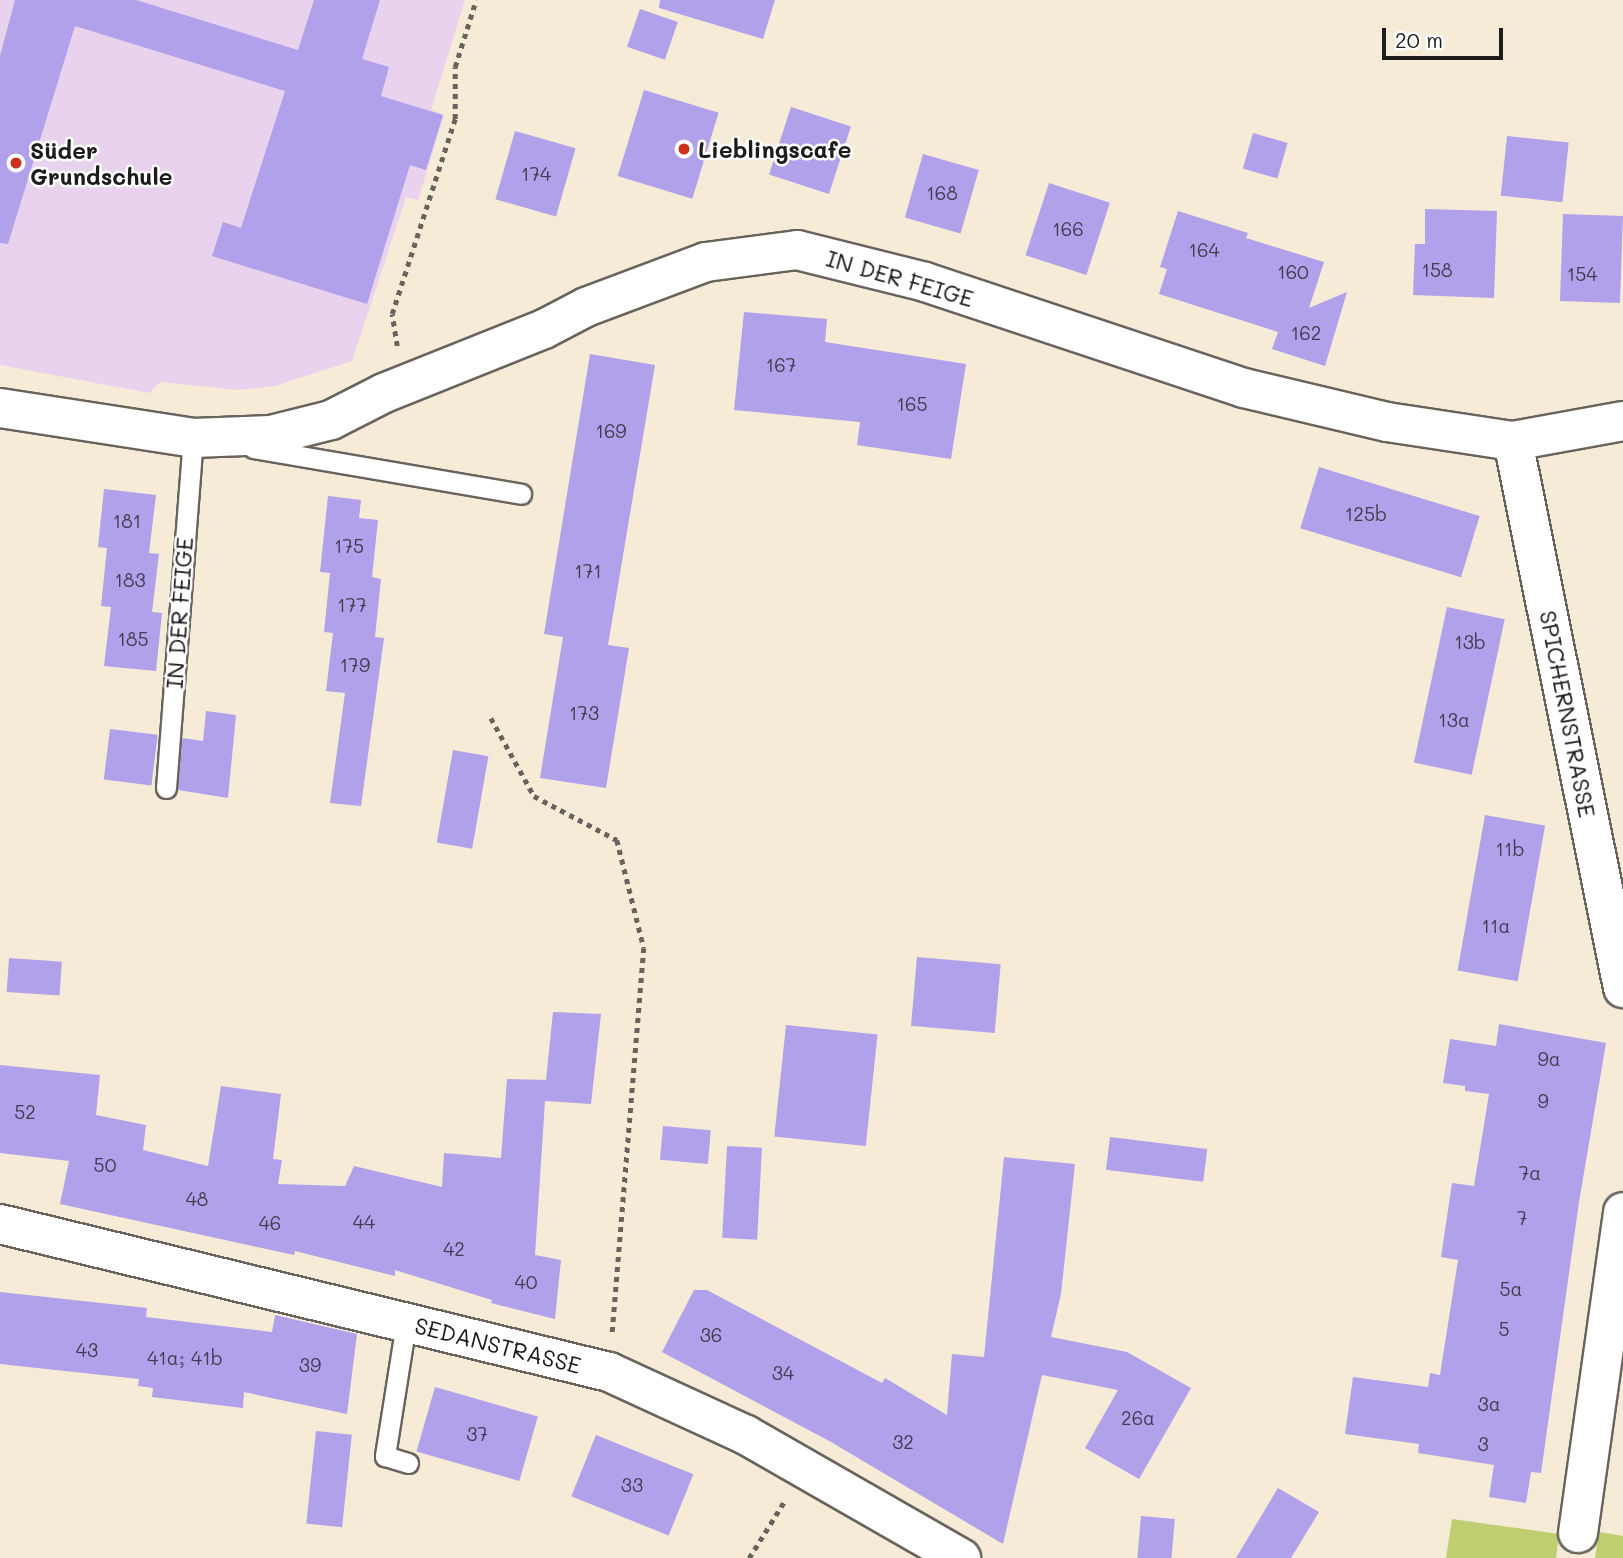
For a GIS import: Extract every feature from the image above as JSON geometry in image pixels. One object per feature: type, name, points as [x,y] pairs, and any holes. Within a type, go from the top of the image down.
[{"type":"street","name":"IN DER FEIGE","points":[[0,408],[192,438],[234,439],[283,432],[331,420],[404,385],[544,329],[586,307],[706,262],[797,250],[925,282],[1244,388],[1387,422],[1513,441],[1623,421]]},
{"type":"street","name":"SPICHERNSTRASSE","points":[[1513,441],[1623,988]]},
{"type":"street","points":[[1578,1533],[1623,1212]]},
{"type":"street","name":"SEDANSTRASSE","points":[[0,1224],[609,1372],[746,1434],[961,1558]]},
{"type":"lane","name":"IN DER FEIGE","points":[[166,788],[192,438],[521,494]]},
{"type":"lane","points":[[406,1323],[385,1456],[408,1463]]},
{"type":"path","points":[[404,385],[392,314],[455,119],[456,67],[476,0]]},
{"type":"path","points":[[491,718],[534,796],[617,839],[644,948],[609,1372]]},
{"type":"path","points":[[749,1558],[805,1466]]},
{"type":"shaded area","points":[[0,0],[465,0],[431,110],[444,115],[418,200],[406,197],[352,361],[275,386],[237,390],[160,382],[149,393],[0,365]]},
{"type":"green space","points":[[1452,1519],[1559,1534],[1556,1558],[1446,1558]]},
{"type":"green space","points":[[1599,1532],[1623,1536],[1623,1558],[1595,1558]]},
{"type":"building","points":[[15,0],[136,0],[298,50],[314,0],[380,0],[362,59],[389,67],[381,96],[443,115],[426,170],[410,165],[367,304],[212,256],[223,222],[241,228],[285,91],[75,26],[8,244],[0,243],[0,56]]},
{"type":"building","points":[[660,0],[775,0],[763,39],[659,8]]},
{"type":"building","points":[[640,9],[678,22],[665,60],[627,47]]},
{"type":"building","points":[[644,90],[719,113],[692,199],[618,176]]},
{"type":"building","points":[[791,107],[851,126],[829,194],[769,175]]},
{"type":"building","points":[[515,131],[576,148],[556,217],[495,199]]},
{"type":"building","points":[[1253,133],[1288,143],[1277,178],[1243,169]]},
{"type":"building","points":[[1507,136],[1569,142],[1562,202],[1501,196]]},
{"type":"building","points":[[923,154],[979,170],[961,233],[905,217]]},
{"type":"building","points":[[1049,183],[1110,203],[1086,275],[1026,255]]},
{"type":"building","points":[[1425,209],[1497,211],[1494,298],[1413,295],[1415,244],[1425,244]]},
{"type":"building","points":[[1178,211],[1248,233],[1246,238],[1324,262],[1309,308],[1347,292],[1325,366],[1272,349],[1278,332],[1159,294],[1167,269],[1160,267]]},
{"type":"building","points":[[1563,214],[1623,216],[1620,303],[1560,301]]},
{"type":"building","points":[[744,312],[827,319],[825,342],[966,364],[951,459],[857,445],[860,422],[734,410]]},
{"type":"building","points":[[590,354],[655,365],[608,645],[629,648],[606,788],[540,778],[563,637],[544,634]]},
{"type":"building","points":[[1319,467],[1480,516],[1461,577],[1300,528]]},
{"type":"building","points":[[104,489],[156,495],[149,553],[159,554],[152,612],[162,613],[156,671],[104,666],[111,607],[101,606],[107,548],[98,547]]},
{"type":"building","points":[[328,496],[361,500],[359,518],[378,520],[372,577],[381,579],[375,637],[384,638],[361,806],[330,803],[345,693],[326,691],[333,633],[324,632],[330,573],[320,572]]},
{"type":"building","points":[[1447,607],[1505,619],[1472,775],[1414,763]]},
{"type":"building","points":[[206,711],[236,715],[228,798],[178,790],[182,738],[203,741]]},
{"type":"building","points":[[110,729],[158,735],[151,785],[104,780]]},
{"type":"building","points":[[453,750],[488,756],[472,849],[437,843]]},
{"type":"building","points":[[1485,815],[1545,826],[1518,981],[1458,971]]},
{"type":"building","points":[[917,957],[1001,964],[995,1033],[911,1026]]},
{"type":"building","points":[[9,958],[62,962],[59,996],[7,992]]},
{"type":"building","points":[[553,1012],[601,1014],[591,1104],[545,1101],[535,1255],[561,1260],[555,1319],[491,1303],[492,1300],[395,1270],[395,1276],[295,1251],[294,1255],[60,1204],[69,1161],[0,1153],[0,1065],[100,1075],[96,1115],[146,1125],[143,1150],[208,1166],[221,1086],[281,1094],[273,1159],[282,1160],[278,1184],[345,1186],[354,1166],[442,1187],[444,1153],[501,1158],[507,1079],[546,1080]]},
{"type":"building","points":[[1499,1024],[1606,1043],[1579,1202],[1541,1473],[1531,1472],[1526,1503],[1489,1497],[1494,1465],[1418,1453],[1419,1444],[1345,1434],[1353,1377],[1428,1387],[1430,1373],[1440,1375],[1458,1260],[1441,1257],[1452,1183],[1474,1186],[1489,1094],[1465,1091],[1465,1086],[1443,1083],[1450,1039],[1496,1046]]},
{"type":"building","points":[[786,1025],[877,1035],[866,1146],[774,1136]]},
{"type":"building","points":[[663,1126],[711,1130],[708,1164],[660,1160]]},
{"type":"building","points":[[1110,1137],[1207,1149],[1203,1182],[1106,1170]]},
{"type":"building","points":[[727,1146],[762,1148],[757,1240],[722,1238]]},
{"type":"building","points":[[1004,1157],[1075,1164],[1061,1294],[1051,1337],[1127,1352],[1191,1388],[1139,1479],[1085,1448],[1118,1390],[1042,1375],[1003,1544],[831,1442],[662,1352],[694,1290],[707,1290],[882,1383],[885,1378],[947,1415],[952,1354],[984,1357]]},
{"type":"building","points":[[0,1292],[147,1308],[146,1317],[272,1332],[275,1315],[357,1334],[347,1414],[244,1392],[243,1408],[152,1397],[153,1388],[138,1386],[139,1379],[0,1364]]},
{"type":"building","points":[[435,1387],[538,1416],[519,1481],[417,1451]]},
{"type":"building","points":[[316,1431],[352,1435],[342,1527],[306,1523]]},
{"type":"building","points":[[596,1435],[693,1474],[669,1536],[571,1496]]},
{"type":"building","points":[[1278,1488],[1319,1512],[1291,1558],[1236,1558]]},
{"type":"building","points":[[1141,1516],[1175,1519],[1171,1558],[1137,1558]]},
{"type":"place","name":"Lieblingscafe","points":[[684,149]]},
{"type":"place","name":"Süder Grundschule","points":[[16,163]]}]
